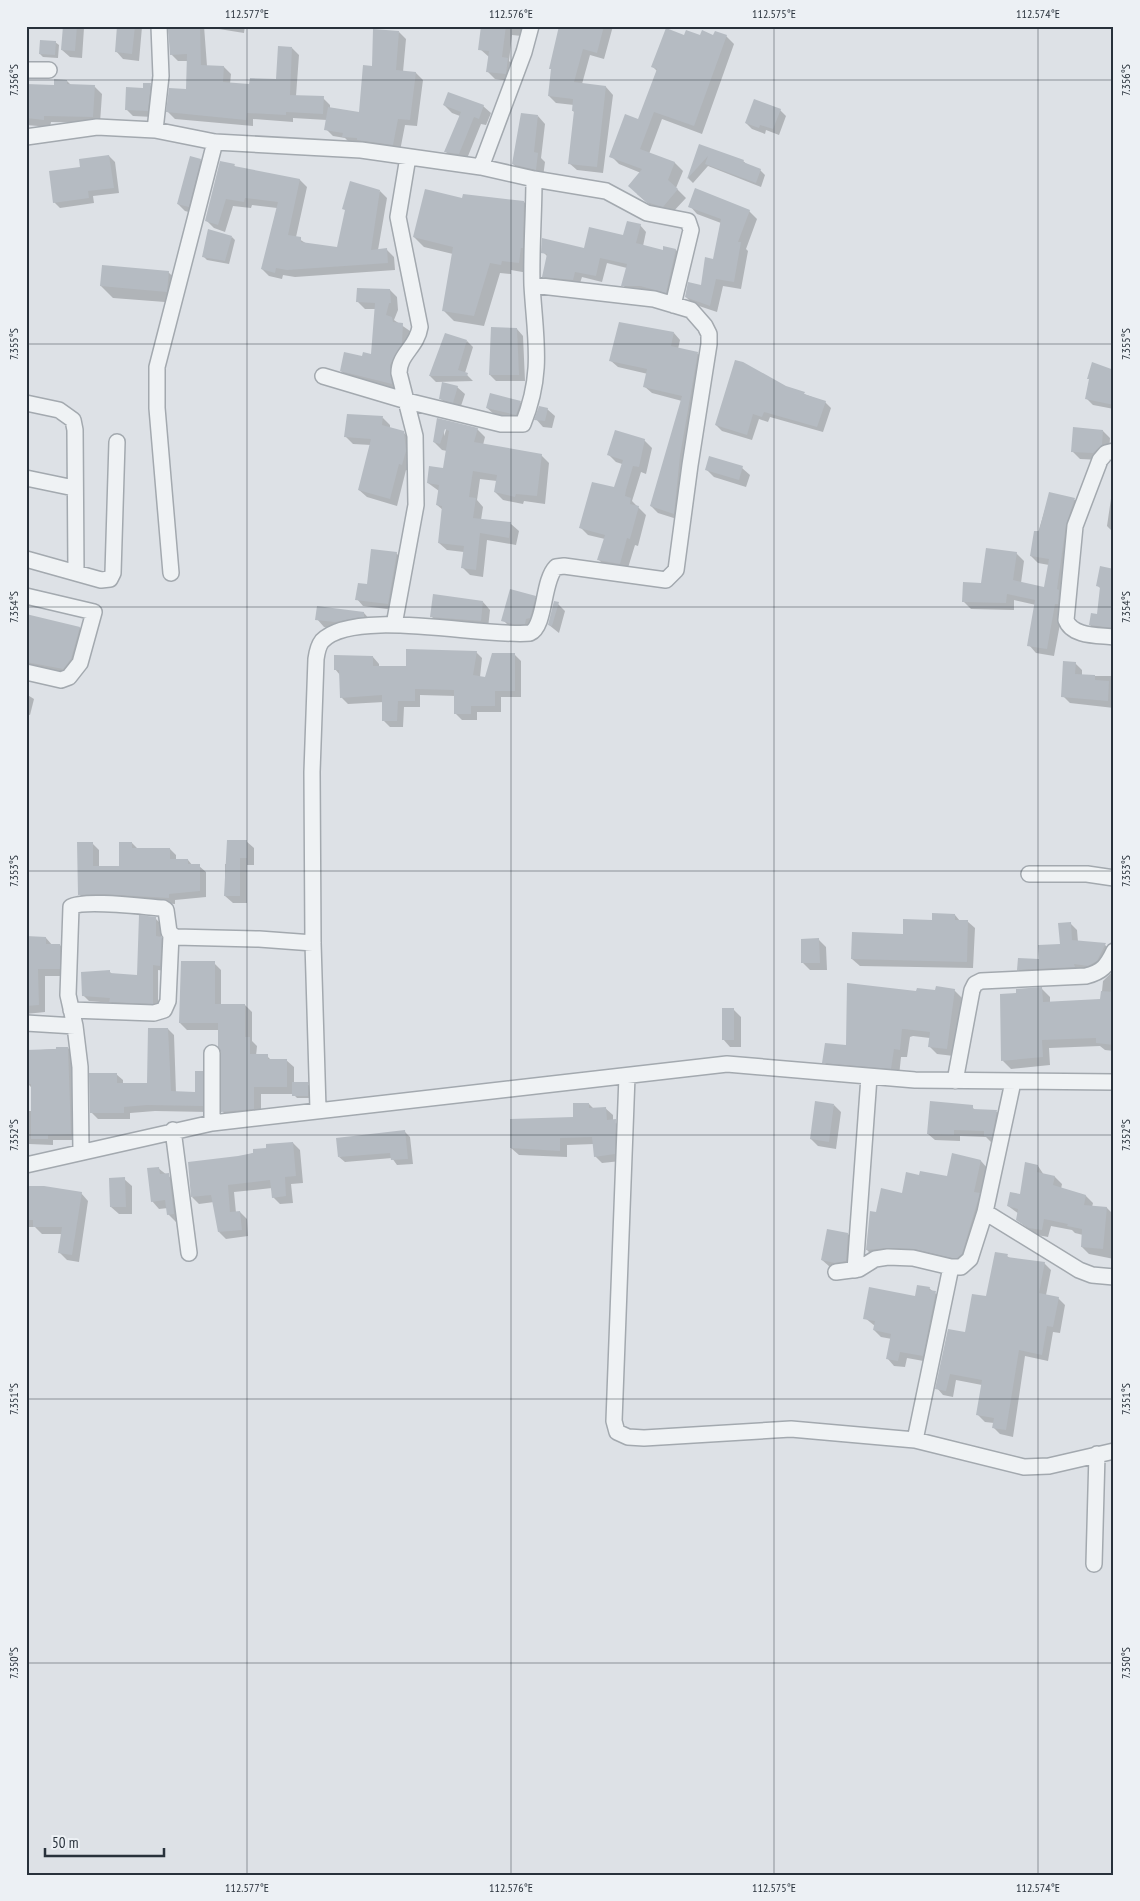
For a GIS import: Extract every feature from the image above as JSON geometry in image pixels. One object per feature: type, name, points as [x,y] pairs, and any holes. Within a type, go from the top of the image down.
[{"type":"street","points":[[155,130],[161,76],[159,26]]},
{"type":"street","points":[[481,168],[524,52],[531,26]]},
{"type":"street","points":[[26,70],[49,70]]},
{"type":"street","points":[[26,137],[97,127],[155,130],[214,142],[361,150],[481,168],[606,191],[647,213],[688,221],[691,230],[673,305]]},
{"type":"street","points":[[171,573],[157,408],[157,367],[214,142]]},
{"type":"street","points":[[394,625],[416,505],[415,436],[407,400],[400,380],[400,362],[417,340],[420,327],[398,217],[408,157]]},
{"type":"street","points":[[323,376],[501,424],[523,424],[529,409],[538,370],[532,285],[534,179]]},
{"type":"street","points":[[318,1109],[313,943],[312,772],[317,652],[324,639],[344,630],[394,625],[530,633],[537,627],[549,578],[556,567],[564,566],[661,580],[666,580],[674,574],[709,334],[699,317],[691,310],[654,299],[532,285]]},
{"type":"street","points":[[26,403],[59,410],[73,420],[75,430],[76,572]]},
{"type":"street","points":[[26,559],[101,580],[107,580],[112,577],[117,442]]},
{"type":"street","points":[[1114,450],[1106,453],[1100,460],[1075,526],[1066,620],[1071,628],[1078,631],[1114,637]]},
{"type":"street","points":[[26,478],[74,488]]},
{"type":"street","points":[[26,596],[95,608],[80,663],[76,670],[61,680],[26,672]]},
{"type":"street","points":[[1029,874],[1087,874],[1114,878]]},
{"type":"street","points":[[71,1010],[154,1013],[164,1010],[168,1001],[170,935],[166,910],[163,908],[114,904],[80,904],[71,908],[68,995],[71,1010],[76,1026],[80,1067],[81,1152]]},
{"type":"street","points":[[170,935],[313,943]]},
{"type":"street","points":[[955,1080],[972,990],[975,984],[981,981],[1086,976],[1099,973],[1106,967],[1114,951]]},
{"type":"street","points":[[26,1023],[76,1026]]},
{"type":"street","points":[[212,1053],[212,1122]]},
{"type":"street","points":[[26,1165],[212,1122],[727,1064],[870,1077],[1012,1082],[1114,1082]]},
{"type":"street","points":[[627,1076],[614,1421],[617,1432],[628,1436],[644,1438],[791,1429],[915,1440],[1024,1467],[1050,1466],[1114,1451]]},
{"type":"street","points":[[855,1270],[870,1077]]},
{"type":"street","points":[[836,1272],[855,1270],[875,1259],[888,1257],[914,1258],[951,1267],[962,1267],[970,1259],[985,1212],[1012,1082]]},
{"type":"street","points":[[173,1130],[189,1253]]},
{"type":"street","points":[[985,1212],[1079,1270],[1092,1275],[1114,1277]]},
{"type":"street","points":[[915,1440],[951,1267]]},
{"type":"street","points":[[1094,1564],[1097,1454]]},
{"type":"building","points":[[63,26],[77,26],[75,51],[61,50]]},
{"type":"building","points":[[117,26],[135,26],[132,54],[115,52]]},
{"type":"building","points":[[168,26],[200,26],[201,65],[224,66],[223,82],[249,84],[250,78],[276,79],[278,46],[292,47],[290,95],[324,96],[323,114],[286,112],[286,115],[247,113],[246,120],[166,112],[169,88],[186,89],[187,54],[170,55]]},
{"type":"building","points":[[481,26],[506,26],[502,57],[508,58],[506,74],[486,72],[489,51],[478,50]]},
{"type":"building","points":[[559,26],[604,26],[597,53],[583,49],[574,82],[606,86],[597,167],[568,164],[574,111],[572,111],[573,99],[548,96],[551,69],[549,69]]},
{"type":"building","points":[[666,28],[684,35],[686,30],[700,35],[702,30],[713,35],[715,31],[727,35],[694,126],[654,112],[640,149],[675,162],[668,180],[678,189],[663,207],[646,202],[628,186],[642,169],[609,157],[625,114],[638,119],[657,69],[651,67]]},
{"type":"building","points":[[373,29],[399,31],[396,70],[416,72],[410,120],[398,119],[393,145],[342,137],[343,133],[324,130],[328,107],[359,112],[363,65],[372,66]]},
{"type":"building","points":[[40,40],[56,41],[55,55],[39,54]]},
{"type":"building","points":[[54,79],[67,80],[67,84],[95,85],[93,117],[44,116],[44,120],[26,118],[26,84],[54,85]]},
{"type":"building","points":[[143,83],[151,83],[148,111],[125,110],[126,87],[143,88]]},
{"type":"building","points":[[448,92],[484,105],[479,119],[474,117],[459,154],[444,152],[461,112],[443,105]]},
{"type":"building","points":[[754,99],[781,109],[773,129],[760,125],[759,128],[745,123]]},
{"type":"building","points":[[521,113],[538,115],[534,152],[538,153],[536,170],[512,164]]},
{"type":"building","points":[[699,144],[744,160],[743,162],[761,169],[756,183],[705,164],[708,156],[687,179]]},
{"type":"building","points":[[109,155],[114,188],[88,191],[89,198],[53,203],[49,171],[80,167],[79,159]]},
{"type":"building","points":[[190,156],[201,159],[189,207],[177,204]]},
{"type":"building","points":[[220,161],[235,164],[234,166],[300,179],[288,235],[301,237],[301,242],[337,247],[345,210],[342,209],[350,181],[380,190],[371,250],[387,248],[388,263],[287,270],[276,268],[275,273],[261,269],[278,202],[245,198],[244,202],[226,199],[218,225],[205,221]]},
{"type":"building","points":[[695,188],[750,210],[738,242],[741,242],[734,282],[716,279],[710,306],[685,297],[688,282],[701,285],[705,257],[713,259],[721,219],[688,207]]},
{"type":"building","points":[[425,189],[462,198],[463,194],[524,201],[523,248],[521,248],[519,263],[502,261],[501,265],[490,263],[474,316],[442,311],[453,247],[413,237]]},
{"type":"building","points":[[627,221],[641,224],[636,243],[663,250],[663,246],[676,249],[666,293],[640,286],[621,286],[627,264],[600,258],[596,276],[575,272],[573,280],[542,277],[547,254],[541,253],[542,238],[584,248],[589,227],[623,235]]},
{"type":"building","points":[[208,229],[232,236],[225,261],[202,257]]},
{"type":"building","points":[[102,265],[169,271],[167,292],[100,286]]},
{"type":"building","points":[[357,288],[390,289],[391,303],[389,303],[386,315],[392,317],[393,322],[403,323],[402,344],[390,365],[392,384],[340,371],[344,352],[362,356],[363,352],[371,354],[375,303],[356,302]]},
{"type":"building","points":[[619,322],[674,332],[671,346],[698,352],[680,456],[674,514],[650,506],[682,396],[643,387],[647,369],[609,361]]},
{"type":"building","points":[[491,327],[517,328],[519,375],[489,375]]},
{"type":"building","points":[[445,333],[467,340],[458,370],[468,373],[467,376],[429,376]]},
{"type":"building","points":[[735,360],[743,362],[786,386],[826,401],[817,427],[764,412],[762,417],[753,414],[747,435],[715,425]]},
{"type":"building","points":[[1092,362],[1114,370],[1114,405],[1085,399],[1089,379],[1087,379]]},
{"type":"building","points":[[442,382],[458,386],[453,403],[439,399]]},
{"type":"building","points":[[490,393],[521,401],[516,415],[486,408]]},
{"type":"building","points":[[539,406],[548,408],[545,421],[534,420]]},
{"type":"building","points":[[347,414],[383,416],[382,425],[404,431],[406,451],[402,465],[399,464],[390,499],[358,490],[371,439],[344,437]]},
{"type":"building","points":[[437,418],[478,428],[474,442],[542,454],[537,496],[516,494],[515,497],[494,492],[497,475],[473,471],[469,497],[476,498],[473,518],[511,522],[509,538],[480,533],[476,570],[461,568],[464,546],[438,543],[442,506],[436,505],[439,485],[427,483],[429,466],[443,468],[449,431],[445,429],[440,444],[433,442]]},
{"type":"building","points":[[1073,427],[1103,430],[1102,445],[1093,453],[1071,452]]},
{"type":"building","points":[[615,430],[645,439],[639,467],[633,466],[626,490],[625,496],[631,498],[630,504],[639,506],[630,539],[627,538],[620,564],[597,560],[605,535],[579,528],[592,482],[614,487],[623,460],[607,455]]},
{"type":"building","points":[[709,456],[743,466],[739,480],[705,470]]},
{"type":"building","points":[[1049,492],[1075,498],[1066,525],[1057,589],[1059,590],[1058,604],[1055,604],[1047,649],[1027,646],[1035,600],[1007,594],[1006,603],[962,602],[963,582],[981,583],[986,548],[1017,552],[1013,580],[1044,587],[1049,559],[1030,556],[1034,531],[1039,531]]},
{"type":"building","points":[[371,549],[397,552],[388,604],[355,600],[358,583],[367,584]]},
{"type":"building","points":[[1100,566],[1114,569],[1114,628],[1089,625],[1091,613],[1097,614],[1100,587],[1096,586]]},
{"type":"building","points":[[510,589],[536,596],[530,618],[526,619],[525,624],[501,621]]},
{"type":"building","points":[[433,594],[483,601],[481,621],[430,617]]},
{"type":"building","points":[[554,601],[559,602],[552,626],[548,625]]},
{"type":"building","points":[[317,606],[364,612],[364,617],[335,622],[315,620]]},
{"type":"building","points":[[26,614],[80,627],[71,659],[63,669],[26,662]]},
{"type":"building","points":[[406,649],[477,651],[473,675],[485,677],[492,653],[515,653],[515,691],[495,691],[495,706],[471,706],[471,714],[454,714],[454,690],[415,689],[415,701],[398,701],[397,721],[382,721],[382,695],[340,698],[339,670],[334,670],[334,655],[373,656],[373,666],[406,666]]},
{"type":"building","points":[[1063,661],[1076,662],[1075,674],[1095,675],[1095,680],[1109,681],[1108,701],[1061,697]]},
{"type":"building","points":[[227,840],[247,840],[247,858],[240,858],[240,896],[224,896]]},
{"type":"building","points":[[77,842],[93,842],[93,866],[119,866],[119,842],[132,842],[132,848],[170,848],[170,859],[188,859],[188,864],[200,864],[200,891],[169,894],[169,898],[101,894],[78,895]]},
{"type":"building","points":[[932,913],[955,914],[955,920],[968,920],[967,962],[851,959],[852,932],[903,934],[903,919],[932,920]]},
{"type":"building","points":[[139,915],[156,917],[156,936],[162,937],[160,966],[153,965],[153,1004],[109,1002],[110,998],[82,996],[81,972],[110,970],[110,973],[137,975]]},
{"type":"building","points":[[1071,922],[1072,940],[1106,943],[1097,961],[1088,966],[1074,964],[1075,967],[1017,970],[1018,958],[1039,959],[1038,945],[1060,944],[1058,923]]},
{"type":"building","points":[[26,936],[46,937],[46,944],[60,944],[60,969],[38,969],[39,1005],[26,1006]]},
{"type":"building","points":[[819,938],[820,963],[801,963],[801,939]]},
{"type":"building","points":[[181,961],[215,961],[215,1004],[245,1004],[245,1037],[250,1037],[250,1054],[268,1054],[268,1059],[287,1059],[287,1087],[254,1087],[254,1109],[221,1112],[221,1053],[218,1047],[218,1023],[179,1023]]},
{"type":"building","points":[[847,983],[916,991],[917,988],[935,990],[936,986],[955,989],[947,1049],[928,1047],[930,1032],[902,1029],[900,1050],[894,1049],[891,1069],[822,1063],[825,1043],[846,1045]]},
{"type":"building","points":[[1042,987],[1043,1002],[1100,999],[1101,991],[1114,992],[1114,1045],[1096,1043],[1096,1038],[1042,1040],[1043,1057],[1001,1061],[1000,994],[1016,993],[1016,989]]},
{"type":"building","points":[[722,1008],[734,1008],[734,1040],[722,1040]]},
{"type":"building","points":[[148,1028],[168,1028],[171,1091],[195,1092],[195,1071],[203,1071],[203,1106],[147,1105],[124,1107],[124,1113],[90,1113],[89,1073],[117,1073],[117,1083],[147,1083]]},
{"type":"building","points":[[56,1047],[68,1047],[71,1134],[48,1135],[48,1139],[31,1139],[31,1084],[26,1084],[26,1050],[56,1049]]},
{"type":"building","points":[[292,1082],[308,1082],[308,1096],[292,1096]]},
{"type":"building","points":[[815,1101],[834,1104],[829,1142],[810,1139]]},
{"type":"building","points":[[930,1101],[973,1105],[973,1109],[997,1110],[992,1137],[984,1136],[984,1131],[954,1130],[954,1135],[927,1134]]},
{"type":"building","points":[[573,1103],[589,1103],[589,1108],[606,1107],[607,1120],[616,1119],[615,1154],[594,1157],[592,1137],[560,1138],[560,1151],[510,1148],[510,1119],[573,1117]]},
{"type":"building","points":[[405,1130],[408,1159],[391,1160],[390,1153],[338,1157],[336,1138]]},
{"type":"building","points":[[293,1142],[296,1176],[285,1177],[286,1196],[272,1198],[270,1180],[228,1185],[230,1212],[240,1211],[242,1230],[218,1232],[211,1195],[191,1197],[188,1162],[238,1156],[253,1153],[253,1149],[266,1148],[266,1144]]},
{"type":"building","points":[[952,1153],[981,1160],[974,1192],[980,1193],[962,1254],[957,1258],[952,1258],[914,1249],[888,1248],[866,1250],[870,1211],[876,1212],[881,1188],[902,1193],[906,1172],[919,1175],[920,1171],[947,1176]]},
{"type":"building","points":[[1025,1162],[1038,1165],[1037,1172],[1055,1176],[1053,1185],[1086,1195],[1084,1205],[1107,1207],[1103,1249],[1081,1247],[1082,1229],[1067,1226],[1068,1224],[1044,1219],[1042,1230],[1029,1228],[1016,1220],[1018,1209],[1007,1206],[1010,1192],[1020,1194]]},
{"type":"building","points":[[159,1167],[160,1174],[169,1173],[174,1214],[167,1215],[165,1200],[151,1202],[147,1168]]},
{"type":"building","points":[[125,1177],[126,1207],[110,1207],[109,1178]]},
{"type":"building","points":[[26,1186],[44,1186],[82,1192],[72,1255],[58,1253],[62,1227],[33,1227],[33,1220],[26,1220]]},
{"type":"building","points":[[827,1229],[848,1233],[846,1261],[835,1263],[821,1260]]},
{"type":"building","points":[[995,1252],[1008,1254],[1007,1257],[1045,1262],[1039,1293],[1059,1297],[1053,1327],[1047,1326],[1042,1355],[1019,1350],[1006,1430],[992,1428],[994,1418],[976,1415],[982,1380],[950,1374],[946,1391],[935,1389],[948,1329],[965,1332],[972,1294],[986,1296]]},
{"type":"building","points":[[917,1285],[930,1287],[929,1290],[936,1291],[923,1356],[900,1352],[898,1361],[886,1359],[891,1334],[873,1330],[875,1321],[863,1319],[869,1287],[915,1296]]}]
